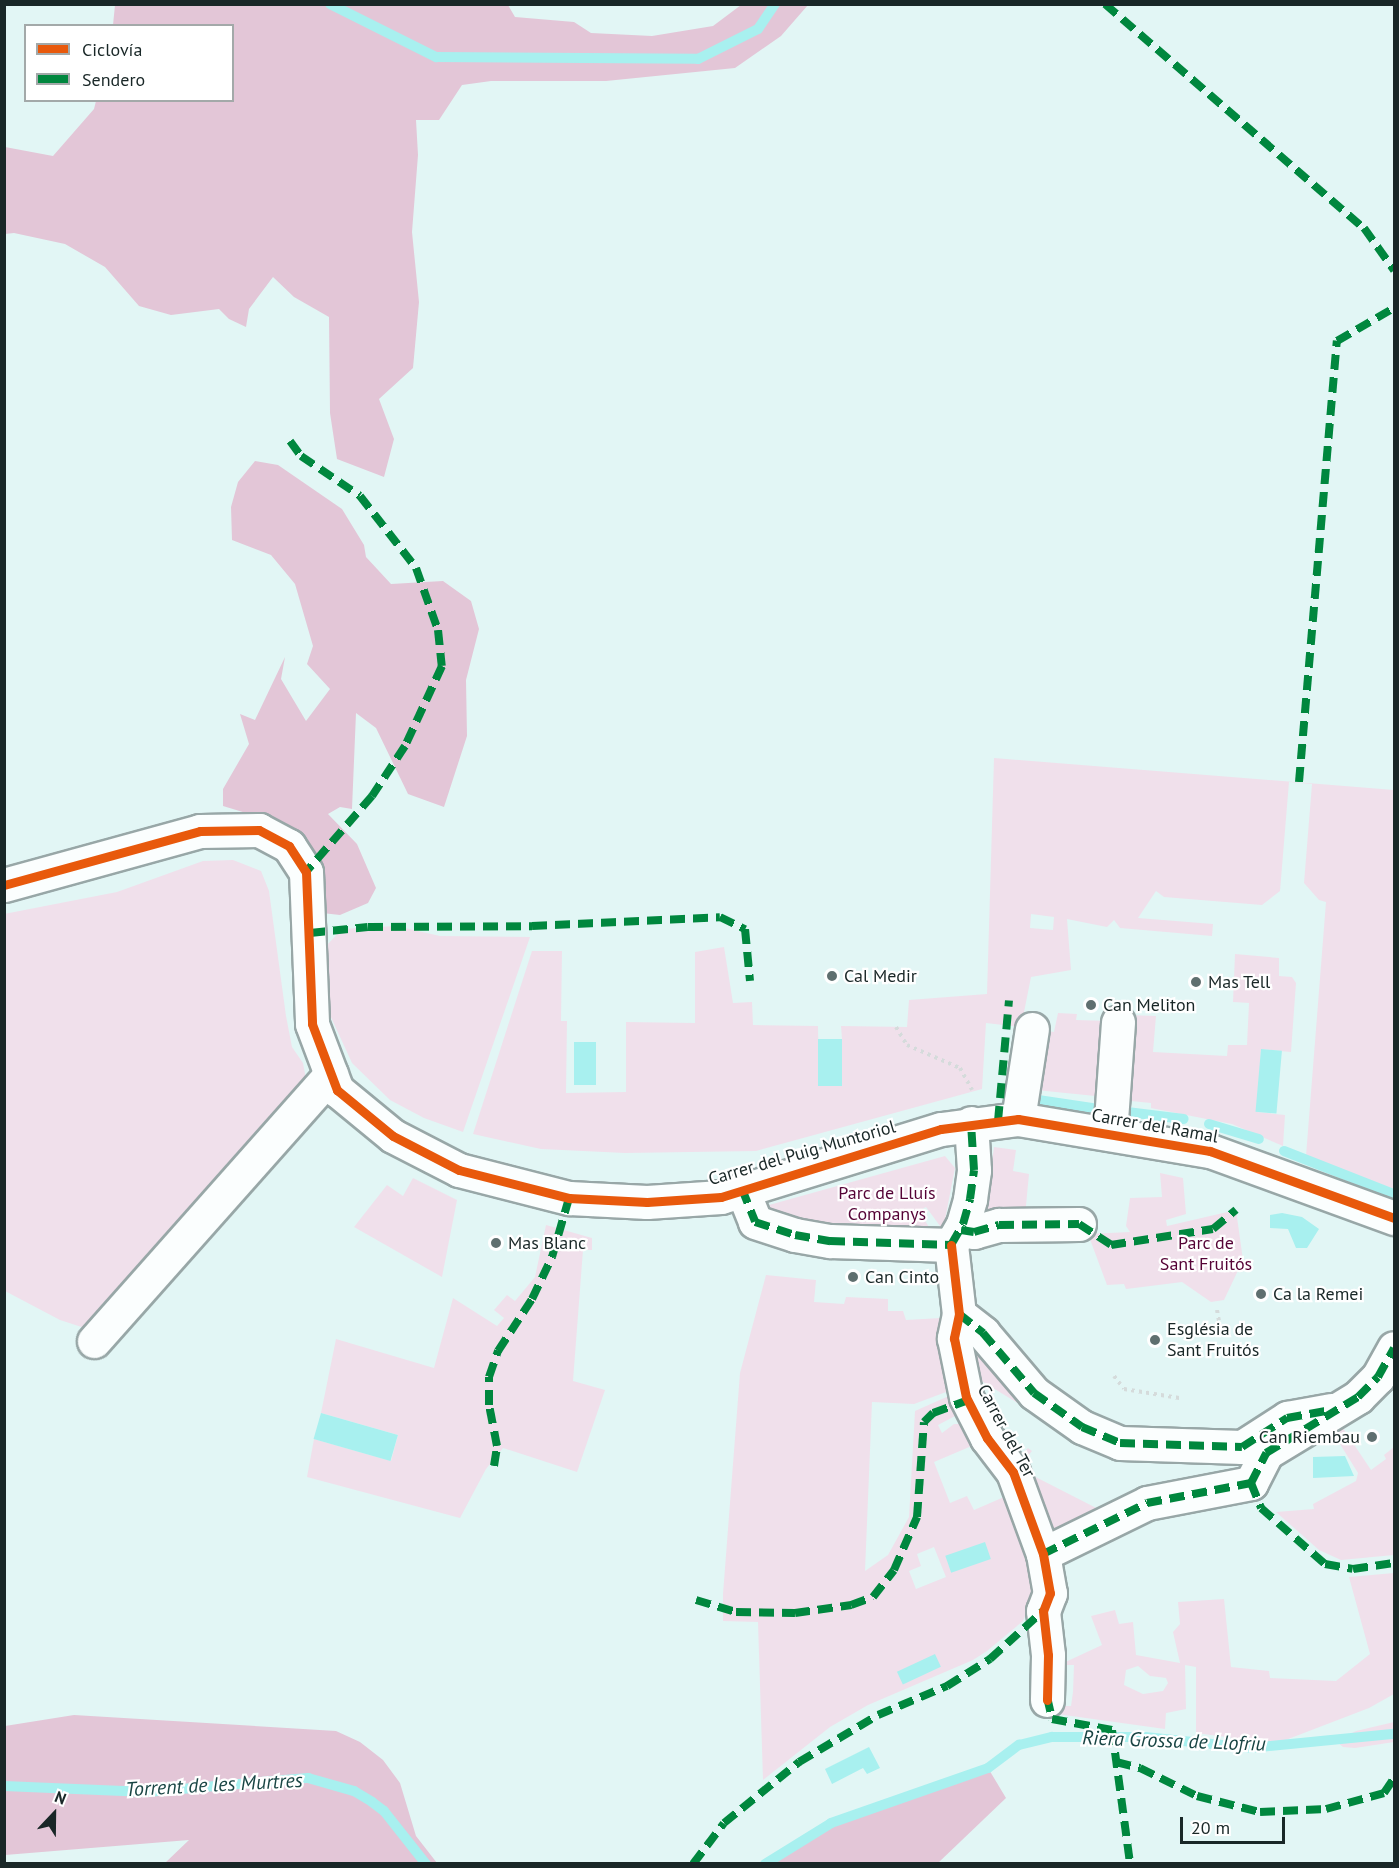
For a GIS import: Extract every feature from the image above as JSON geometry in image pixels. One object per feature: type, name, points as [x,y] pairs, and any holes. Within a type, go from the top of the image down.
[{"type":"street","name":"Carrer del Puig Muntoriol","points":[[4,885],[200,831],[259,830],[289,846],[306,872],[312,1024],[337,1089],[393,1136],[459,1170],[568,1198],[647,1202],[721,1197],[971,1107]]},
{"type":"street","points":[[1110,1134],[1118,1023]]},
{"type":"street","points":[[1018,1119],[1032,1029]]},
{"type":"street","points":[[94,1341],[331,1074]]},
{"type":"street","name":"Carrer del Ramal","points":[[971,1107],[1018,1119],[1210,1151],[1395,1218]]},
{"type":"street","name":"Carrer del Ter","points":[[971,1107],[974,1170],[956,1237],[959,1314],[954,1338],[966,1397],[987,1438],[1013,1472],[1043,1554],[1050,1593],[1043,1611],[1048,1655],[1047,1700]]},
{"type":"street","points":[[742,1190],[755,1222],[795,1235],[830,1241],[956,1237],[999,1226],[1078,1224]]},
{"type":"street","points":[[959,1314],[983,1333],[1034,1393],[1082,1427],[1120,1443],[1242,1447],[1287,1418],[1331,1410]]},
{"type":"street","points":[[1043,1554],[1147,1503],[1251,1483],[1266,1453],[1369,1388],[1395,1348]]},
{"type":"path","points":[[896,1027],[907,1046],[960,1068],[971,1107]]},
{"type":"path","points":[[1217,1310],[1221,1332]]},
{"type":"path","points":[[1114,1376],[1124,1389],[1179,1398]]},
{"type":"green space","points":[[994,758],[1394,790],[1394,1189],[1306,1156],[1326,902],[1319,900],[1304,883],[1312,784],[1289,782],[1280,891],[1262,905],[1164,897],[1156,891],[1138,918],[1213,924],[1212,936],[1120,928],[1114,920],[1107,927],[1067,919],[1071,970],[1031,977],[1021,1027],[986,1023],[982,1089],[756,1151],[625,1153],[541,1149],[473,1134],[532,951],[562,951],[561,1021],[567,1021],[566,1093],[626,1092],[626,1022],[695,1023],[695,952],[724,947],[733,1003],[752,1002],[753,1025],[818,1026],[819,1086],[842,1039],[841,1026],[907,1027],[909,1000],[987,994]],"holes":[[[1031,914],[1054,917],[1053,930],[1030,928]]]},
{"type":"green space","points":[[233,860],[261,871],[269,891],[292,1047],[303,1063],[308,1090],[97,1332],[60,1320],[5,1291],[4,914],[117,892],[203,861]]},
{"type":"green space","points":[[396,926],[440,936],[530,937],[463,1132],[424,1118],[390,1100],[352,1063],[330,1015],[327,945],[342,929]]},
{"type":"green space","points":[[1235,954],[1279,958],[1279,976],[1292,977],[1296,983],[1291,1052],[1261,1049],[1257,1112],[1285,1115],[1283,1146],[1232,1124],[1151,1108],[1151,1103],[1121,1100],[1127,1015],[1156,1016],[1153,1052],[1227,1056],[1228,1045],[1247,1045],[1249,1003],[1233,1002]]},
{"type":"green space","points":[[1058,1013],[1077,1014],[1076,1020],[1109,1021],[1105,1097],[1036,1090],[1042,1030],[1054,1032]]},
{"type":"green space","points":[[994,1147],[1016,1150],[1013,1171],[1029,1174],[1025,1216],[985,1212]]},
{"type":"green space","name":"Parc de Lluís Companys","points":[[945,1156],[955,1168],[943,1230],[926,1207],[919,1211],[934,1235],[842,1234],[772,1212],[769,1205]]},
{"type":"green space","name":"Parc de Sant Fruitós","points":[[1160,1173],[1183,1178],[1186,1214],[1166,1220],[1167,1226],[1236,1210],[1243,1260],[1224,1300],[1211,1302],[1182,1282],[1126,1289],[1124,1284],[1107,1285],[1088,1234],[1130,1232],[1126,1226],[1130,1198],[1162,1197]]},
{"type":"green space","points":[[413,1178],[457,1200],[442,1277],[354,1227],[387,1185],[403,1196]]},
{"type":"green space","points":[[546,1225],[592,1238],[592,1250],[583,1250],[573,1381],[605,1390],[577,1472],[503,1448],[486,1469],[460,1518],[307,1477],[314,1439],[391,1461],[398,1435],[321,1413],[336,1339],[434,1368],[453,1298],[497,1326],[504,1318],[494,1310],[507,1295],[515,1301],[535,1277]]},
{"type":"green space","points":[[766,1275],[816,1280],[814,1302],[844,1304],[846,1297],[888,1299],[888,1311],[903,1311],[906,1320],[941,1318],[954,1388],[981,1442],[934,1462],[950,1503],[967,1496],[974,1510],[1011,1494],[1036,1589],[1023,1621],[987,1651],[973,1660],[868,1705],[830,1727],[763,1780],[758,1622],[723,1621],[723,1594],[740,1373]],"holes":[[[954,1389],[951,1395],[915,1411],[909,1517],[888,1555],[865,1571],[872,1402],[914,1404]],[[957,1415],[963,1424],[954,1424],[942,1433],[938,1425]],[[934,1547],[946,1577],[916,1589],[909,1571],[921,1566],[917,1554]]]},
{"type":"green space","points":[[977,1346],[1059,1423],[1053,1430],[1026,1408],[970,1374],[972,1349]]},
{"type":"green space","points":[[977,1391],[1006,1421],[1001,1427],[1016,1459],[1028,1448],[1032,1451],[1018,1468],[1108,1514],[1047,1546]]},
{"type":"green space","points":[[1343,1428],[1371,1470],[1386,1459],[1384,1455],[1394,1447],[1394,1555],[1341,1560],[1319,1550],[1276,1512],[1314,1509],[1313,1504],[1356,1481],[1358,1473],[1335,1436]]},
{"type":"green space","points":[[1394,1573],[1394,1694],[1369,1708],[1283,1741],[1263,1742],[1196,1733],[1196,1667],[1185,1665],[1186,1709],[1166,1713],[1165,1729],[1057,1714],[1058,1706],[1071,1706],[1073,1692],[1074,1665],[1059,1665],[1102,1645],[1091,1616],[1115,1610],[1119,1624],[1133,1622],[1136,1655],[1180,1663],[1173,1632],[1180,1624],[1178,1602],[1224,1599],[1231,1667],[1269,1671],[1270,1678],[1336,1681],[1370,1654],[1349,1577]],"holes":[[[1138,1666],[1150,1676],[1166,1678],[1168,1683],[1163,1691],[1143,1694],[1124,1685],[1126,1670]]]},
{"type":"green space","points":[[1394,1722],[1394,1742],[1355,1748],[1343,1747],[1336,1741],[1356,1731]]},
{"type":"shaded area","points":[[115,5],[508,5],[515,17],[574,22],[591,33],[652,36],[713,26],[741,5],[808,5],[781,36],[735,68],[606,81],[491,81],[462,85],[439,120],[416,120],[418,155],[412,232],[419,302],[413,368],[379,399],[394,439],[384,477],[337,459],[330,413],[329,317],[294,297],[273,277],[249,309],[246,327],[229,319],[219,309],[171,315],[139,306],[105,267],[65,244],[14,233],[5,234],[5,147],[53,156],[94,109],[96,102],[234,102],[234,24],[113,24]]},
{"type":"shaded area","points":[[255,461],[278,465],[342,509],[364,545],[366,557],[391,584],[443,581],[471,601],[479,629],[466,680],[467,736],[444,807],[408,794],[376,728],[356,713],[352,809],[340,807],[328,814],[357,844],[376,888],[368,903],[340,915],[322,913],[256,816],[223,806],[223,789],[249,744],[240,714],[255,720],[285,657],[281,679],[306,721],[330,689],[307,664],[313,646],[295,584],[271,555],[232,540],[231,507],[238,482]]},
{"type":"shaded area","points":[[74,1715],[336,1731],[360,1742],[383,1760],[400,1783],[416,1836],[437,1863],[165,1863],[189,1840],[5,1855],[5,1726]]},
{"type":"shaded area","points":[[988,1768],[1006,1798],[938,1863],[765,1863],[831,1823]]},
{"type":"water","points":[[818,1039],[842,1039],[842,1086],[818,1086]]},
{"type":"water","points":[[574,1042],[596,1042],[596,1085],[574,1085]]},
{"type":"water","points":[[1261,1049],[1282,1051],[1276,1114],[1256,1112]]},
{"type":"water","points":[[1282,1213],[1302,1217],[1319,1229],[1307,1248],[1296,1248],[1288,1229],[1270,1228],[1270,1215]]},
{"type":"water","points":[[321,1413],[398,1435],[390,1461],[314,1439]]},
{"type":"water","points":[[1345,1456],[1354,1476],[1313,1478],[1313,1457]]},
{"type":"water","points":[[985,1542],[991,1559],[951,1573],[945,1556]]},
{"type":"water","points":[[935,1654],[941,1667],[903,1684],[897,1672]]},
{"type":"water","points":[[869,1747],[880,1768],[867,1774],[863,1768],[832,1784],[825,1769]]},
{"type":"waterway","points":[[330,4],[436,57],[698,59],[758,29],[775,4]]},
{"type":"waterway","points":[[1038,1100],[1100,1109]]},
{"type":"waterway","points":[[1127,1112],[1184,1119]]},
{"type":"waterway","points":[[1209,1124],[1259,1139]]},
{"type":"waterway","points":[[1284,1151],[1394,1194]]},
{"type":"waterway","name":"Riera Grossa de Llofriu","points":[[765,1864],[831,1823],[988,1768],[1019,1745],[1052,1737],[1145,1737],[1250,1748],[1394,1734]]},
{"type":"waterway","name":"Torrent de les Murtres","points":[[4,1786],[147,1792],[308,1778],[354,1791],[372,1802],[384,1811],[426,1864]]},
{"type":"marked path","points":[[1105,4],[1364,228],[1394,270]]},
{"type":"marked path","points":[[1299,782],[1337,341],[1394,308]]},
{"type":"marked path","points":[[290,441],[301,456],[360,496],[416,568],[438,630],[442,666],[405,746],[372,796],[306,872]]},
{"type":"marked path","points":[[310,933],[368,927],[532,926],[720,917],[745,929],[750,981]]},
{"type":"marked path","points":[[998,1121],[1009,1000]]},
{"type":"marked path","points":[[742,1189],[755,1222],[795,1235],[830,1241],[951,1245],[963,1224],[970,1199],[974,1170],[971,1123]]},
{"type":"marked path","points":[[494,1466],[497,1446],[489,1405],[489,1377],[498,1351],[532,1299],[552,1257],[569,1198]]},
{"type":"marked path","points":[[961,1230],[974,1232],[999,1225],[1079,1224],[1111,1245],[1213,1229],[1236,1210]]},
{"type":"marked path","points":[[959,1314],[983,1333],[1034,1393],[1082,1427],[1120,1443],[1242,1447],[1287,1418],[1331,1410]]},
{"type":"marked path","points":[[1043,1554],[1147,1503],[1251,1483],[1266,1453],[1358,1397],[1378,1377],[1394,1348]]},
{"type":"marked path","points":[[696,1600],[736,1612],[795,1613],[851,1605],[873,1597],[894,1570],[917,1517],[924,1422],[933,1413],[968,1400]]},
{"type":"marked path","points":[[1251,1483],[1261,1508],[1325,1564],[1353,1569],[1394,1563]]},
{"type":"marked path","points":[[693,1864],[724,1823],[799,1762],[878,1715],[947,1686],[990,1659],[1043,1611]]},
{"type":"marked path","points":[[1047,1697],[1052,1719],[1112,1730],[1130,1864]]},
{"type":"marked path","points":[[1116,1762],[1140,1768],[1197,1796],[1260,1812],[1326,1809],[1384,1793],[1394,1778]]},
{"type":"cycle path","points":[[4,885],[200,831],[259,830],[289,846],[306,872],[312,1024],[337,1090],[393,1136],[459,1170],[569,1198],[647,1202],[721,1197],[941,1129],[1018,1119],[1210,1151],[1394,1218]]},
{"type":"cycle path","points":[[951,1245],[959,1314],[954,1338],[966,1397],[987,1438],[1013,1472],[1043,1554],[1050,1593],[1043,1611],[1048,1655],[1047,1700]]},
{"type":"place","name":"Cal Medir","points":[[832,976]]},
{"type":"place","name":"Mas Tell","points":[[1196,982]]},
{"type":"place","name":"Can Meliton","points":[[1091,1005]]},
{"type":"place","name":"Mas Blanc","points":[[496,1243]]},
{"type":"place","name":"Can Cinto","points":[[853,1277]]},
{"type":"place","name":"Ca la Remei","points":[[1261,1294]]},
{"type":"place","name":"Església de Sant Fruitós","points":[[1155,1340]]},
{"type":"place","name":"Can Riembau","points":[[1372,1437]]}]
